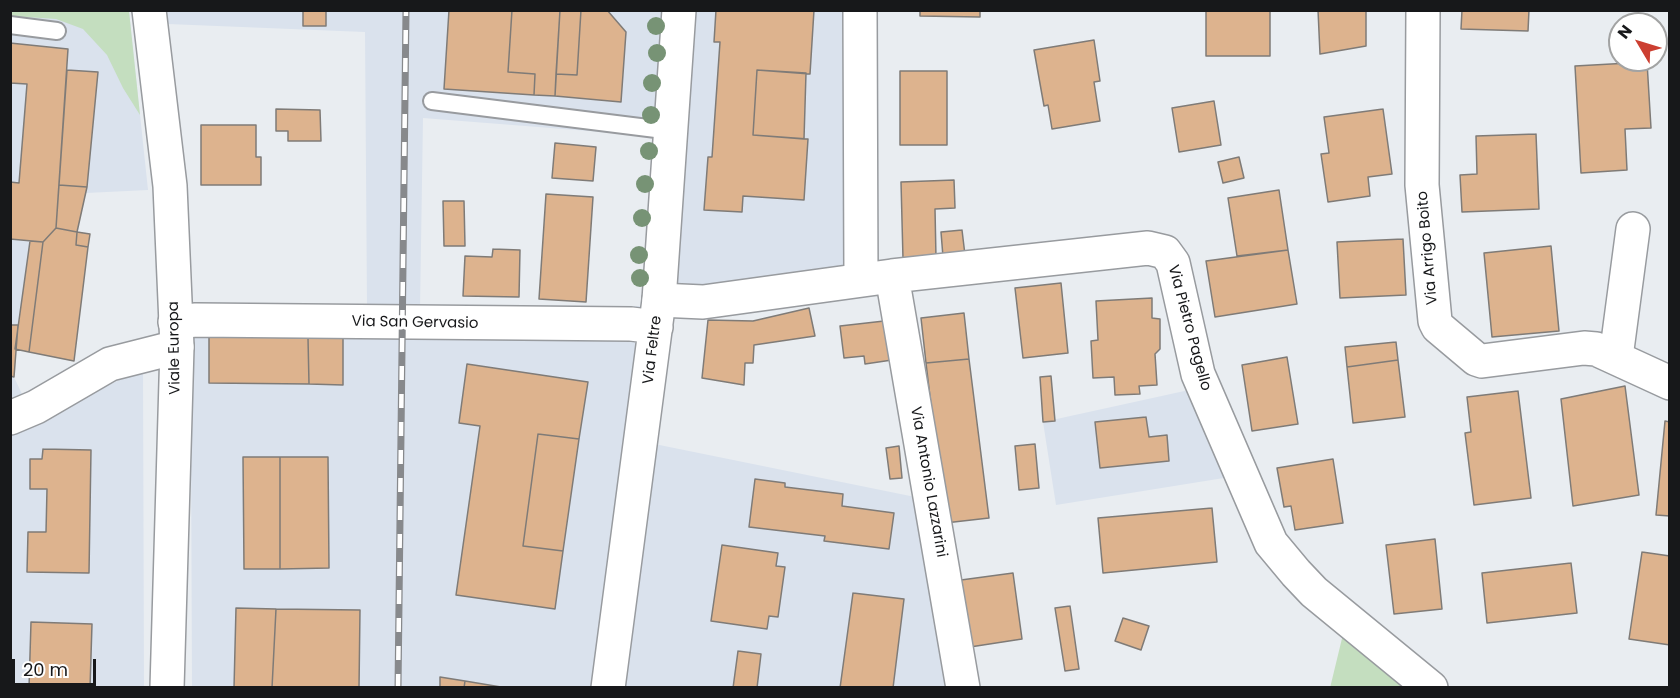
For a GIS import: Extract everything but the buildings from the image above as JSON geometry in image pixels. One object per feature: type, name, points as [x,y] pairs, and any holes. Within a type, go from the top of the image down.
[{"type":"street","name":"Viale Europa","points":[[149,10],[170,186],[176,335],[167,687]]},
{"type":"street","name":"Via Feltre","points":[[608,687],[658,313],[679,10]]},
{"type":"street","name":"Via Antonio Lazzarini","points":[[860,10],[877,278],[963,687]]},
{"type":"street","name":"Via Arrigo Boito","points":[[1423,10],[1422,185],[1435,321],[1438,327],[1476,359],[1482,361],[1584,348],[1596,349],[1670,383]]},
{"type":"street","points":[[1616,357],[1633,229]]},
{"type":"street","name":"Via Pietro Pagello","points":[[658,313],[692,303],[877,278],[1148,248],[1165,252],[1173,263],[1198,374],[1271,543],[1314,592],[1431,687]]},
{"type":"street","name":"Via San Gervasio","points":[[10,418],[36,407],[110,364],[176,335],[196,320],[631,324],[658,313]]},
{"type":"lane","points":[[10,25],[57,31]]},
{"type":"lane","points":[[432,101],[672,131]]},
{"type":"shaded area","points":[[10,11],[129,11],[148,190],[86,193],[77,232],[15,349],[14,377],[34,420],[143,369],[144,687],[11,687]]},
{"type":"shaded area","points":[[166,11],[844,11],[845,275],[644,306],[625,438],[925,499],[956,687],[192,687],[191,442],[195,302],[367,306],[365,32],[168,24]],"holes":[[[423,118],[653,136],[644,306],[420,309]]]},
{"type":"shaded area","points":[[1189,390],[1230,477],[1056,505],[1043,422]]},
{"type":"green space","points":[[10,11],[129,11],[140,115],[123,88],[107,55],[83,29],[56,19],[11,16]]},
{"type":"green space","points":[[1345,626],[1418,688],[1330,688]]},
{"type":"railway","points":[[398,688],[406,10]]}]
